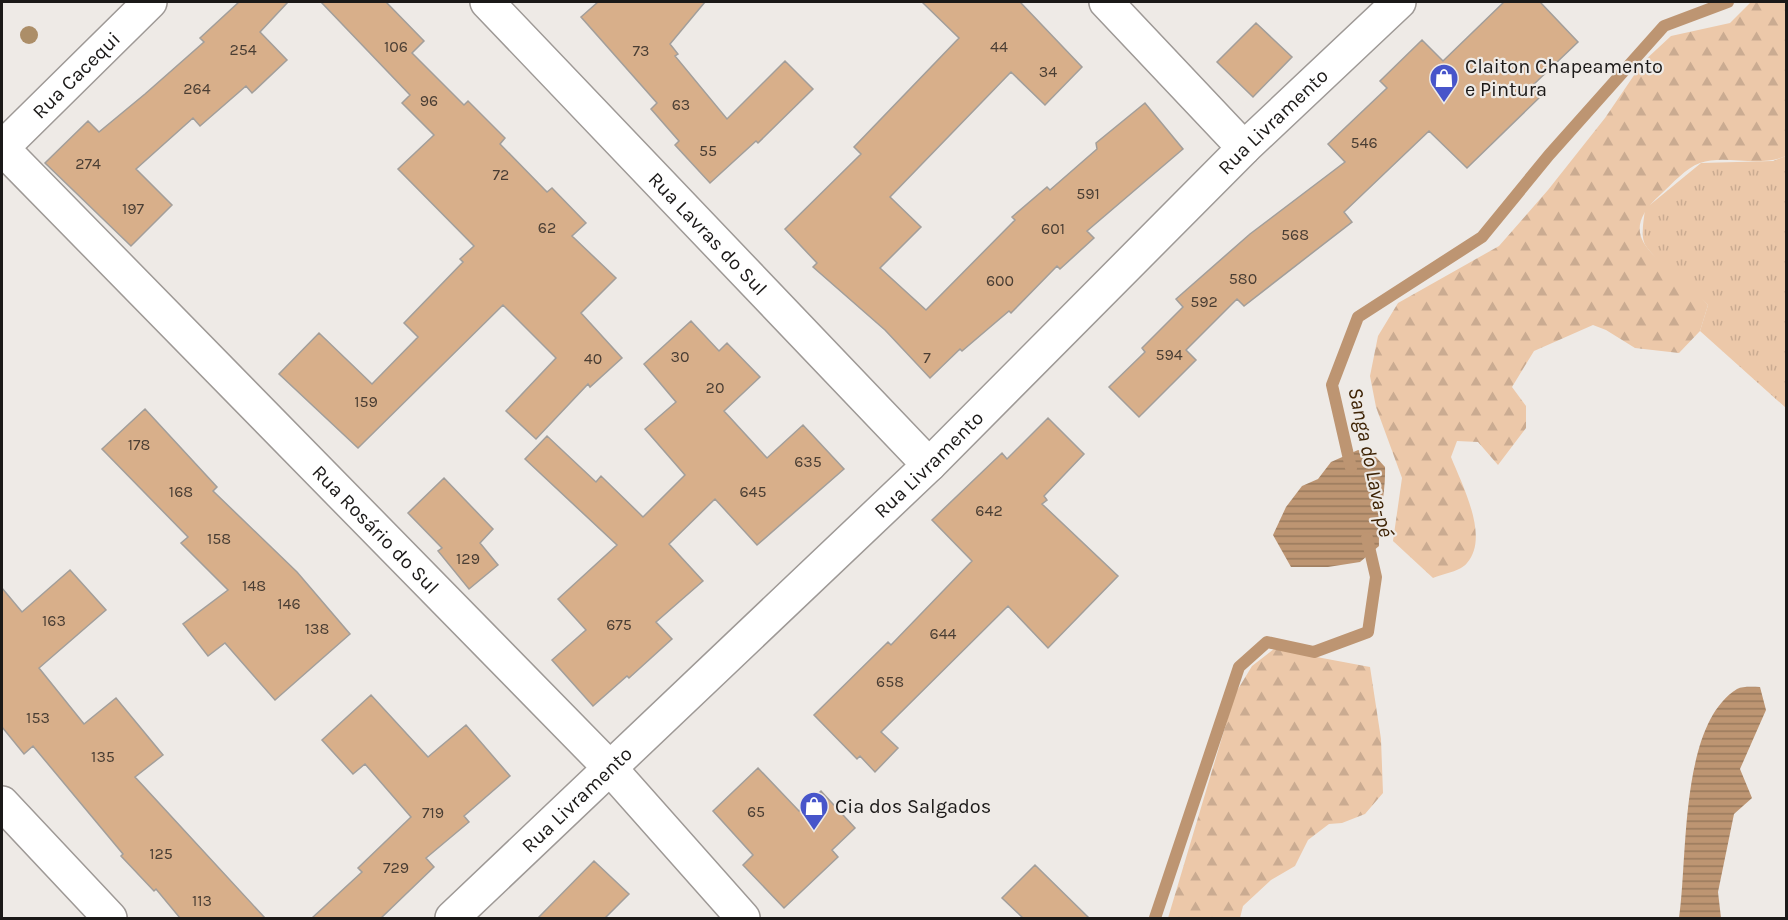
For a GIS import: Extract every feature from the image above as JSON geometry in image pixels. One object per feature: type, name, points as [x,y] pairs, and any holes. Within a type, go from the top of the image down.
[{"type":"street","name":"Rua Cacequi","points":[[2,148],[150,2]]},
{"type":"street","name":"Rua Lavras do Sul","points":[[487,2],[928,465]]},
{"type":"street","points":[[1106,2],[1244,148]]},
{"type":"street","name":"Rua Livramento","points":[[452,918],[928,465],[1244,148],[1399,2]]},
{"type":"street","name":"Rua Rosário do Sul","points":[[2,148],[609,767],[743,918]]},
{"type":"street","points":[[2,803],[110,918]]},
{"type":"green space","points":[[1751,2],[1786,2],[1786,156],[1764,161],[1720,160],[1695,165],[1679,177],[1649,207],[1642,219],[1640,229],[1647,248],[1708,305],[1700,331],[1679,353],[1635,348],[1606,330],[1593,325],[1534,351],[1512,387],[1526,406],[1526,428],[1498,465],[1478,442],[1457,441],[1451,457],[1472,511],[1476,539],[1473,552],[1464,566],[1433,578],[1393,541],[1402,478],[1376,407],[1370,376],[1378,336],[1398,303],[1499,246],[1548,190],[1605,118],[1643,62],[1671,36],[1730,23]]},
{"type":"green space","points":[[1786,156],[1786,408],[1700,331],[1708,305],[1653,255],[1644,242],[1643,230],[1645,209],[1701,163],[1773,161]]},
{"type":"green space","points":[[1274,649],[1370,667],[1381,739],[1383,793],[1365,814],[1342,823],[1329,824],[1308,840],[1295,866],[1271,880],[1243,906],[1240,918],[1168,918],[1235,694],[1252,666]]},
{"type":"water","points":[[1358,450],[1375,456],[1385,467],[1379,546],[1360,562],[1328,567],[1291,567],[1273,535],[1286,507],[1302,486],[1318,479],[1331,462]]},
{"type":"water","points":[[1760,687],[1766,710],[1740,769],[1752,798],[1734,814],[1718,892],[1721,918],[1679,918],[1690,795],[1696,762],[1705,732],[1718,707],[1737,689]]},
{"type":"building","points":[[239,2],[288,2],[260,32],[287,60],[252,93],[246,86],[200,126],[193,118],[136,169],[172,205],[131,246],[45,163],[88,121],[99,132],[145,94],[204,42],[200,38]]},
{"type":"building","points":[[321,2],[386,2],[424,41],[412,53],[464,105],[468,101],[505,138],[500,144],[547,192],[552,188],[586,223],[572,236],[616,278],[581,313],[622,358],[590,387],[588,384],[536,439],[506,411],[556,358],[503,305],[358,448],[279,374],[319,333],[372,384],[418,337],[404,323],[463,262],[460,259],[474,246],[398,169],[434,135],[402,103],[410,95]]},
{"type":"building","points":[[598,2],[705,2],[670,44],[678,54],[675,56],[727,119],[785,61],[813,89],[758,143],[756,141],[710,183],[675,145],[679,141],[651,109],[657,103],[581,17]]},
{"type":"building","points":[[922,2],[1020,2],[1082,67],[1045,105],[1011,72],[890,197],[921,227],[880,268],[926,310],[1015,220],[1012,217],[1047,187],[1050,190],[1097,149],[1096,143],[1145,103],[1183,149],[1087,231],[1094,238],[1060,269],[1057,266],[1011,313],[1009,311],[962,351],[960,349],[930,378],[885,330],[813,267],[817,263],[785,229],[861,154],[854,147],[959,38]]},
{"type":"building","points":[[1504,2],[1540,2],[1578,42],[1532,86],[1541,96],[1467,168],[1429,131],[1344,212],[1352,222],[1244,306],[1237,299],[1186,350],[1196,360],[1139,417],[1109,387],[1145,352],[1142,348],[1183,307],[1176,299],[1250,234],[1345,162],[1328,144],[1387,88],[1380,81],[1422,40],[1443,61]]},
{"type":"building","points":[[1256,23],[1292,57],[1253,97],[1217,62]]},
{"type":"building","points":[[691,321],[719,351],[727,343],[760,377],[724,411],[767,458],[803,425],[844,469],[757,545],[715,499],[669,544],[703,581],[656,622],[672,639],[629,678],[627,676],[593,706],[552,660],[586,630],[558,599],[617,545],[525,459],[547,436],[596,482],[601,476],[643,517],[685,475],[645,429],[676,402],[644,364]]},
{"type":"building","points":[[145,409],[217,487],[213,491],[297,572],[350,634],[275,700],[225,643],[208,656],[183,624],[228,590],[181,543],[188,537],[102,449]]},
{"type":"building","points":[[1048,418],[1084,454],[1044,496],[1047,500],[1042,504],[1118,576],[1048,648],[1008,606],[881,732],[898,748],[875,772],[860,756],[857,759],[814,715],[888,642],[891,645],[972,561],[932,520],[1002,453],[1007,459]]},
{"type":"building","points":[[444,478],[493,529],[480,543],[498,565],[469,589],[438,551],[442,548],[408,513]]},
{"type":"building","points":[[70,570],[106,610],[39,668],[84,724],[116,698],[163,755],[135,777],[265,918],[180,918],[156,889],[154,891],[121,856],[123,854],[33,746],[24,754],[2,727],[2,588],[22,612]]},
{"type":"building","points":[[371,695],[428,757],[466,725],[510,776],[464,816],[469,822],[426,858],[434,867],[381,918],[312,918],[362,872],[358,868],[411,817],[365,764],[353,774],[322,740]]},
{"type":"building","name":"Cia dos Salgados","points":[[758,768],[799,811],[821,791],[855,828],[832,850],[838,857],[784,908],[743,865],[753,855],[713,811]]},
{"type":"building","points":[[594,861],[629,894],[605,918],[538,918]]},
{"type":"building","points":[[1035,865],[1089,918],[1023,918],[1002,898]]},
{"type":"waterway","name":"Sanga do Lava-pé","points":[[1351,468],[1332,385],[1358,317],[1482,237],[1549,155],[1664,26],[1728,2]]},
{"type":"waterway","name":"Sanga do Lava-pé","points":[[1155,918],[1239,667],[1267,642],[1314,652],[1368,632],[1376,577],[1367,538]]},
{"type":"place","name":"Claiton Chapeamento e Pintura","points":[[1444,104]]},
{"type":"place","name":"Cia dos Salgados","points":[[814,832]]}]
